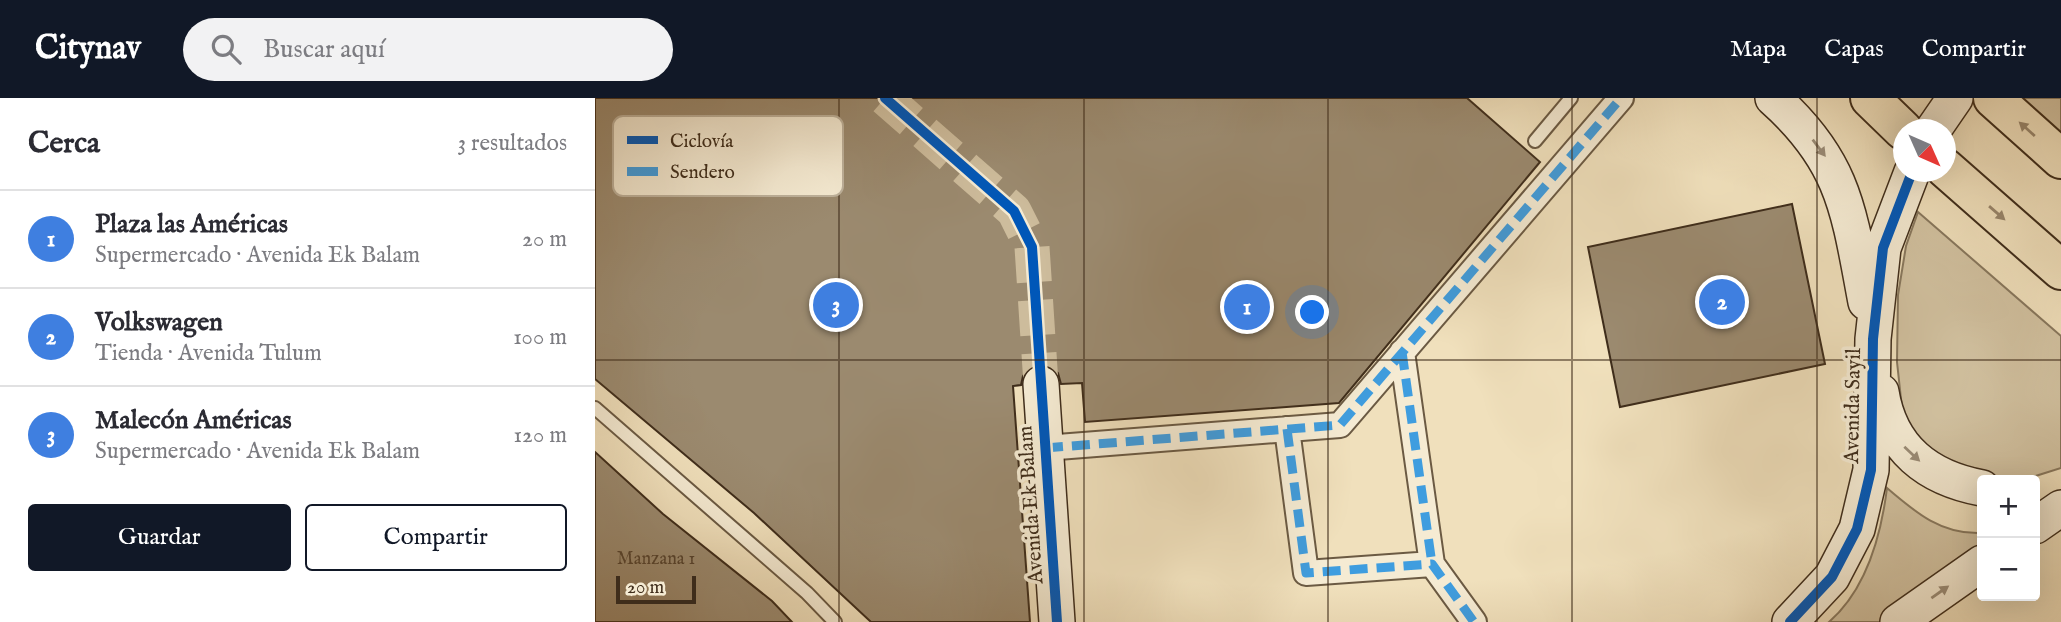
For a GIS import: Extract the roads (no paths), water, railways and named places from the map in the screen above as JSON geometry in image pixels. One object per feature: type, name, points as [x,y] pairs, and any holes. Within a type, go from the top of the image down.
[{"type":"main road","points":[[1870,98],[1893,120]]},
{"type":"main road","points":[[1993,98],[2061,159]]},
{"type":"main road","points":[[1956,178],[2061,270]]},
{"type":"street","points":[[1045,448],[1340,425],[1621,98]]},
{"type":"street","points":[[1773,98],[1796,119],[1829,162],[1850,215],[1885,416],[1903,446],[1930,471],[1960,484],[1977,487]]},
{"type":"street","points":[[1941,119],[1955,98]]},
{"type":"street","name":"Avenida Sayil","points":[[1790,622],[1832,577],[1857,529],[1871,470],[1873,339],[1883,248],[1908,182]]},
{"type":"street","points":[[1402,352],[1432,564],[1474,622]]},
{"type":"street","name":"Avenida Ek Balam","points":[[1041,384],[1056,622]]},
{"type":"street","points":[[1287,429],[1305,573],[1432,564]]},
{"type":"street","points":[[2040,500],[2061,506]]},
{"type":"street","points":[[2040,522],[2061,506]]},
{"type":"street","points":[[1898,622],[1977,566]]},
{"type":"lane","points":[[1535,141],[1570,98]]},
{"type":"lane","points":[[595,408],[807,593],[835,622]]},
{"type":"tunnel","points":[[885,98],[1014,211],[1032,247],[1041,384]]},
{"type":"place","name":"Volkswagen","points":[[1722,302]]},
{"type":"place","name":"Malecón Américas","points":[[836,305]]},
{"type":"place","name":"Plaza las Américas","points":[[1247,307]]}]
